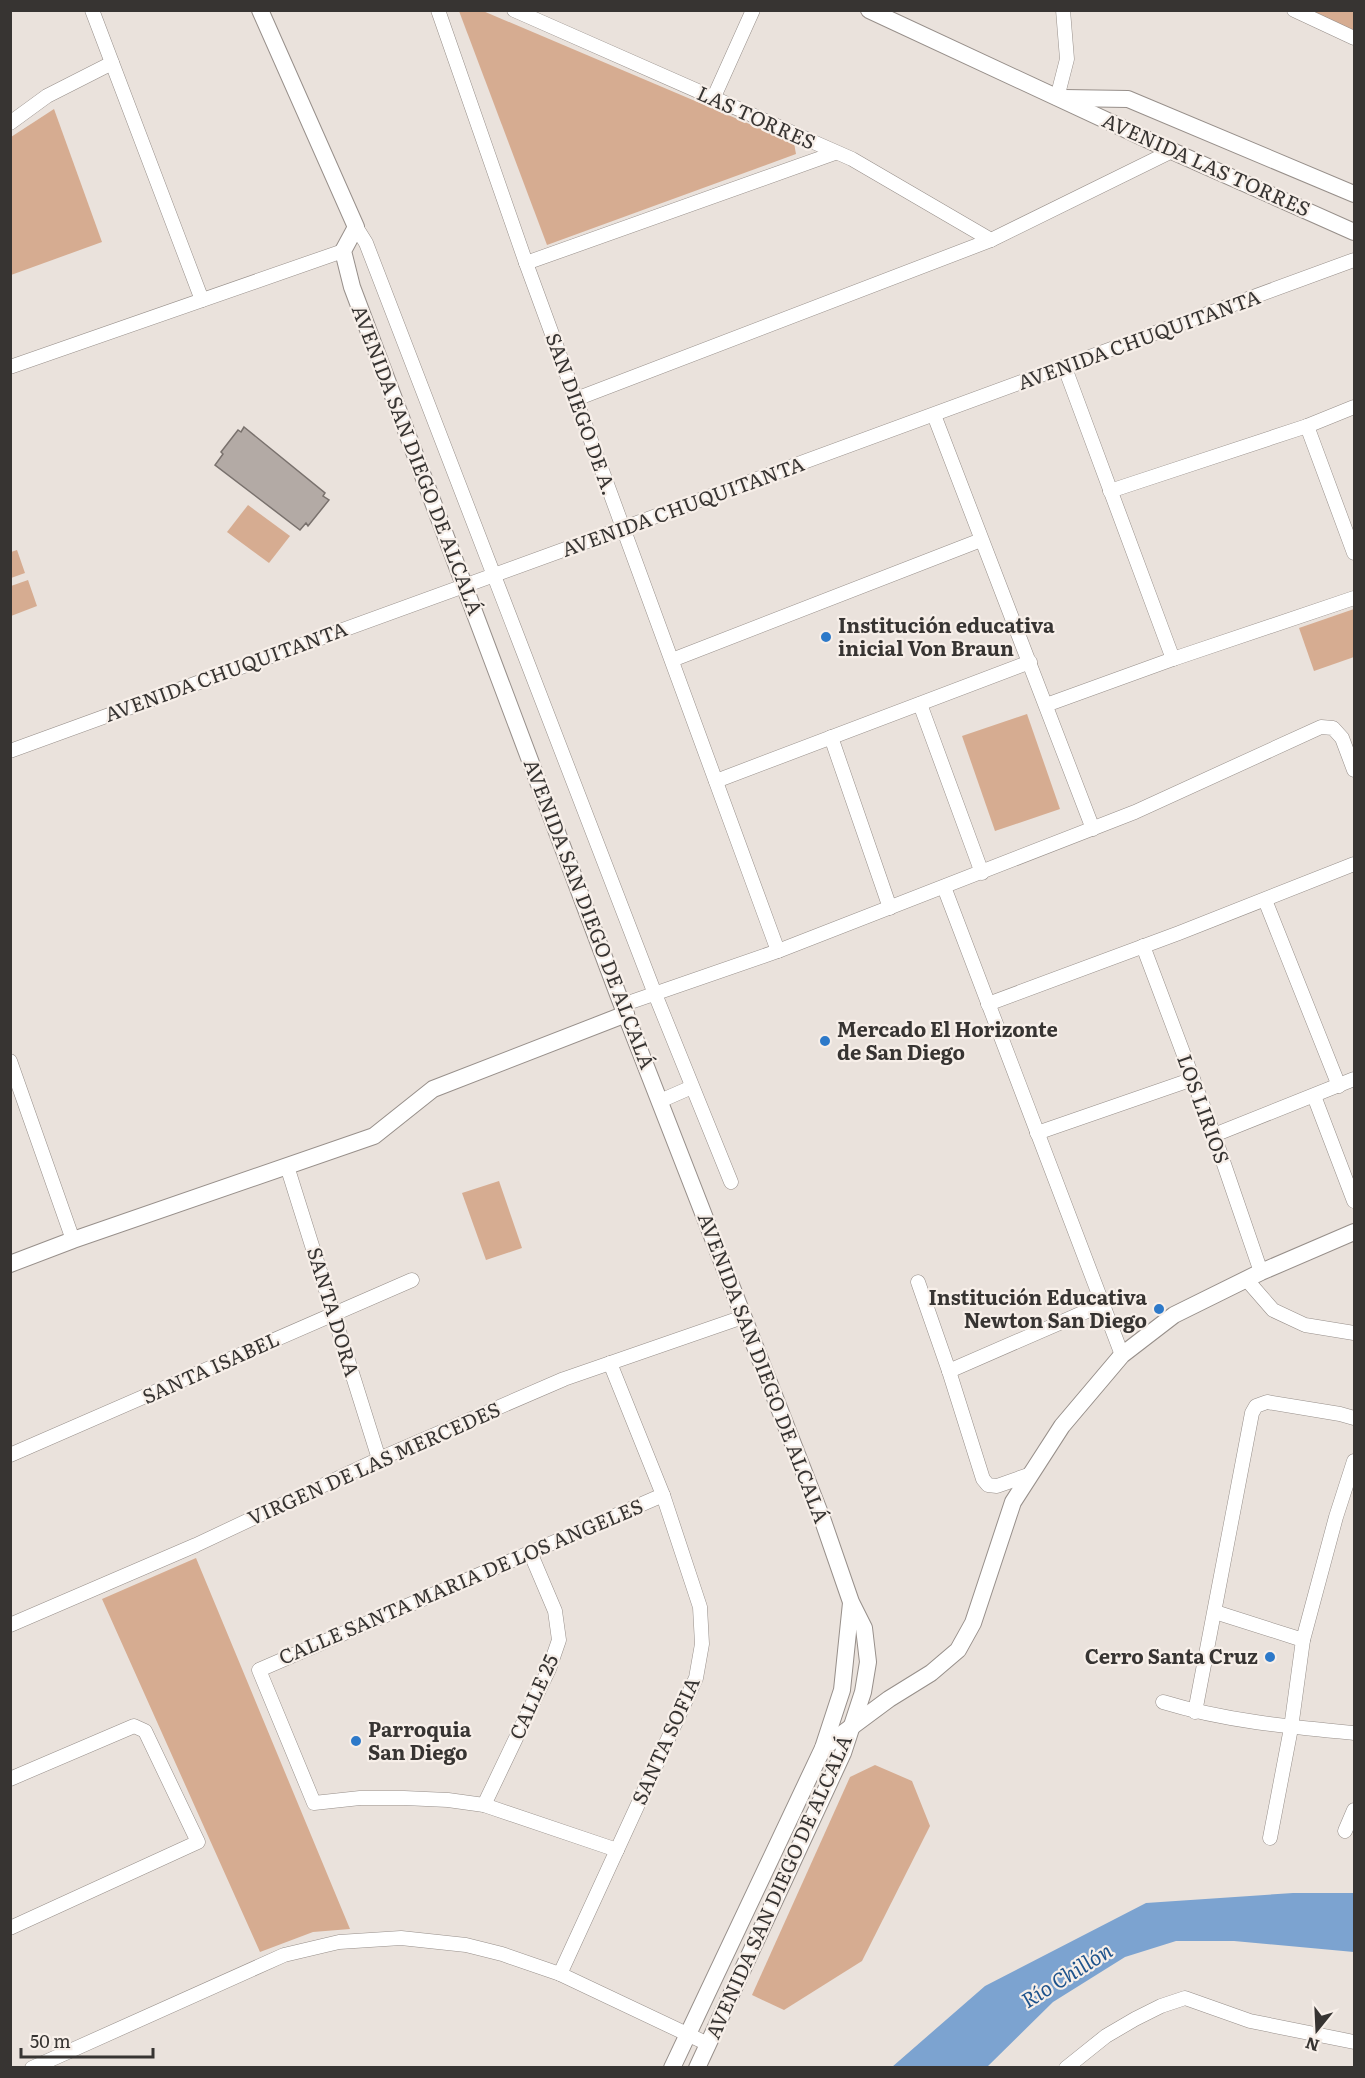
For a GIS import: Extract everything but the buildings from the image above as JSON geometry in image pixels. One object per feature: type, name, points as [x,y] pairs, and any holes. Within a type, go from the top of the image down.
[{"type":"street","points":[[92,10],[202,300]]},
{"type":"street","name":"AVENIDA SAN DIEGO DE ALCALÁ","points":[[260,10],[356,226],[366,243],[655,994],[730,1182]]},
{"type":"street","name":"SAN DIEGO DE A.","points":[[438,10],[526,263],[778,951]]},
{"type":"street","name":"LAS TORRES","points":[[514,10],[852,159],[991,240]]},
{"type":"street","points":[[713,99],[753,10]]},
{"type":"street","name":"AVENIDA LAS TORRES","points":[[869,10],[1172,151],[1354,232]]},
{"type":"street","points":[[1057,98],[1067,59],[1063,10]]},
{"type":"street","points":[[1294,10],[1354,38]]},
{"type":"street","points":[[10,123],[47,96],[112,63]]},
{"type":"street","name":"AVENIDA LAS TORRES","points":[[1057,98],[1128,99],[1354,194]]},
{"type":"street","points":[[576,399],[991,240],[1172,151]]},
{"type":"street","points":[[526,263],[835,153]]},
{"type":"street","points":[[10,366],[343,251],[356,226]]},
{"type":"street","name":"AVENIDA SAN DIEGO DE ALCALÁ","points":[[343,251],[352,287],[624,1010],[823,1521],[851,1602],[864,1628],[868,1662],[863,1692],[852,1728],[838,1763],[697,2067]]},
{"type":"street","name":"AVENIDA CHUQUITANTA","points":[[10,751],[464,584],[624,529],[1065,368],[1354,260]]},
{"type":"street","points":[[1065,368],[1173,659]]},
{"type":"street","points":[[1110,491],[1306,426],[1354,407]]},
{"type":"street","points":[[934,415],[1093,829]]},
{"type":"street","points":[[1306,426],[1354,553]]},
{"type":"street","points":[[672,660],[981,540]]},
{"type":"street","points":[[1046,705],[1354,598]]},
{"type":"street","points":[[716,781],[1030,662]]},
{"type":"street","points":[[920,704],[982,873]]},
{"type":"street","points":[[10,1264],[374,1136],[433,1089],[624,1010],[655,994],[778,951],[1135,812],[1321,727],[1333,728],[1342,738],[1354,770]]},
{"type":"street","points":[[831,737],[890,908]]},
{"type":"street","points":[[988,1004],[1265,900],[1354,864]]},
{"type":"street","points":[[944,887],[1122,1355]]},
{"type":"street","points":[[1265,900],[1339,1086]]},
{"type":"street","name":"LOS LIRIOS","points":[[1143,946],[1214,1135],[1254,1275]]},
{"type":"street","points":[[10,1061],[14,1085],[73,1240]]},
{"type":"street","points":[[1037,1133],[1193,1079]]},
{"type":"street","points":[[1214,1135],[1354,1080]]},
{"type":"street","points":[[660,1101],[692,1087]]},
{"type":"street","points":[[1314,1096],[1354,1201]]},
{"type":"street","name":"SANTA DORA","points":[[287,1166],[379,1459]]},
{"type":"street","points":[[824,1748],[889,1699],[931,1673],[958,1650],[973,1623],[1013,1502],[1062,1426],[1122,1355],[1174,1316],[1254,1275],[1354,1232]]},
{"type":"street","points":[[1254,1275],[1273,1310],[1305,1325],[1354,1334]]},
{"type":"street","name":"SANTA ISABEL","points":[[10,1455],[412,1280]]},
{"type":"street","points":[[918,1282],[983,1479],[988,1485],[997,1486],[1031,1474]]},
{"type":"street","points":[[949,1371],[1103,1304]]},
{"type":"street","name":"VIRGEN DE LAS MERCEDES","points":[[10,1625],[196,1545],[379,1459],[564,1379],[743,1317]]},
{"type":"street","name":"SANTA SOFIA","points":[[560,1974],[696,1678],[702,1644],[700,1607],[663,1494],[610,1363]]},
{"type":"street","points":[[1195,1712],[1252,1413],[1257,1406],[1267,1402],[1354,1418]]},
{"type":"street","points":[[1270,1838],[1291,1728],[1303,1640],[1336,1517],[1354,1461]]},
{"type":"street","name":"CALLE SANTA MARIA DE LOS ANGELES","points":[[484,1806],[448,1800],[404,1798],[360,1798],[314,1803],[259,1670],[663,1494]]},
{"type":"street","name":"CALLE 25","points":[[484,1806],[549,1669],[560,1640],[555,1611],[530,1552]]},
{"type":"street","name":"AVENIDA SAN DIEGO DE ALCALÁ","points":[[672,2067],[824,1748],[842,1690],[851,1602]]},
{"type":"street","points":[[1215,1612],[1303,1640]]},
{"type":"street","points":[[1164,1702],[1195,1712],[1291,1728],[1354,1733]]},
{"type":"street","points":[[10,1779],[134,1726],[145,1731],[198,1842],[10,1928]]},
{"type":"street","points":[[484,1806],[617,1850]]},
{"type":"street","points":[[1345,1831],[1354,1810]]},
{"type":"street","points":[[32,2067],[284,1955],[339,1942],[401,1938],[466,1945],[502,1954],[560,1974],[708,2044]]},
{"type":"street","points":[[1066,2067],[1106,2036],[1135,2019],[1161,2006],[1185,1998],[1250,2021],[1354,2042]]},
{"type":"shaded area","points":[[459,11],[483,11],[794,143],[796,154],[547,245]]},
{"type":"shaded area","points":[[1311,11],[1354,11],[1354,31]]},
{"type":"shaded area","points":[[54,109],[102,242],[11,275],[11,137]]},
{"type":"shaded area","points":[[248,505],[290,536],[269,563],[227,532]]},
{"type":"shaded area","points":[[17,550],[25,573],[11,578],[11,552]]},
{"type":"shaded area","points":[[28,580],[37,606],[11,616],[11,586]]},
{"type":"shaded area","points":[[1354,609],[1354,657],[1314,671],[1299,628]]},
{"type":"shaded area","points":[[1027,714],[1060,809],[995,831],[962,736]]},
{"type":"shaded area","points":[[499,1181],[522,1248],[486,1260],[462,1193]]},
{"type":"shaded area","points":[[196,1558],[350,1929],[313,1932],[260,1952],[102,1599]]},
{"type":"shaded area","points":[[875,1765],[912,1781],[930,1826],[862,1961],[784,2010],[752,1995],[850,1777]]},
{"type":"water","name":"Río Chillón","points":[[1293,1893],[1354,1893],[1354,1952],[1234,1941],[1176,1941],[1125,1957],[1053,2002],[987,2067],[892,2067],[985,1986],[1146,1903]]},
{"type":"place","name":"Institución educativa inicial Von Braun","points":[[826,637]]},
{"type":"place","name":"Mercado El Horizonte de San Diego","points":[[825,1041]]},
{"type":"place","name":"Institución Educativa Newton San Diego","points":[[1159,1309]]},
{"type":"place","name":"Cerro Santa Cruz","points":[[1270,1657]]},
{"type":"place","name":"Parroquia San Diego","points":[[356,1741]]}]
